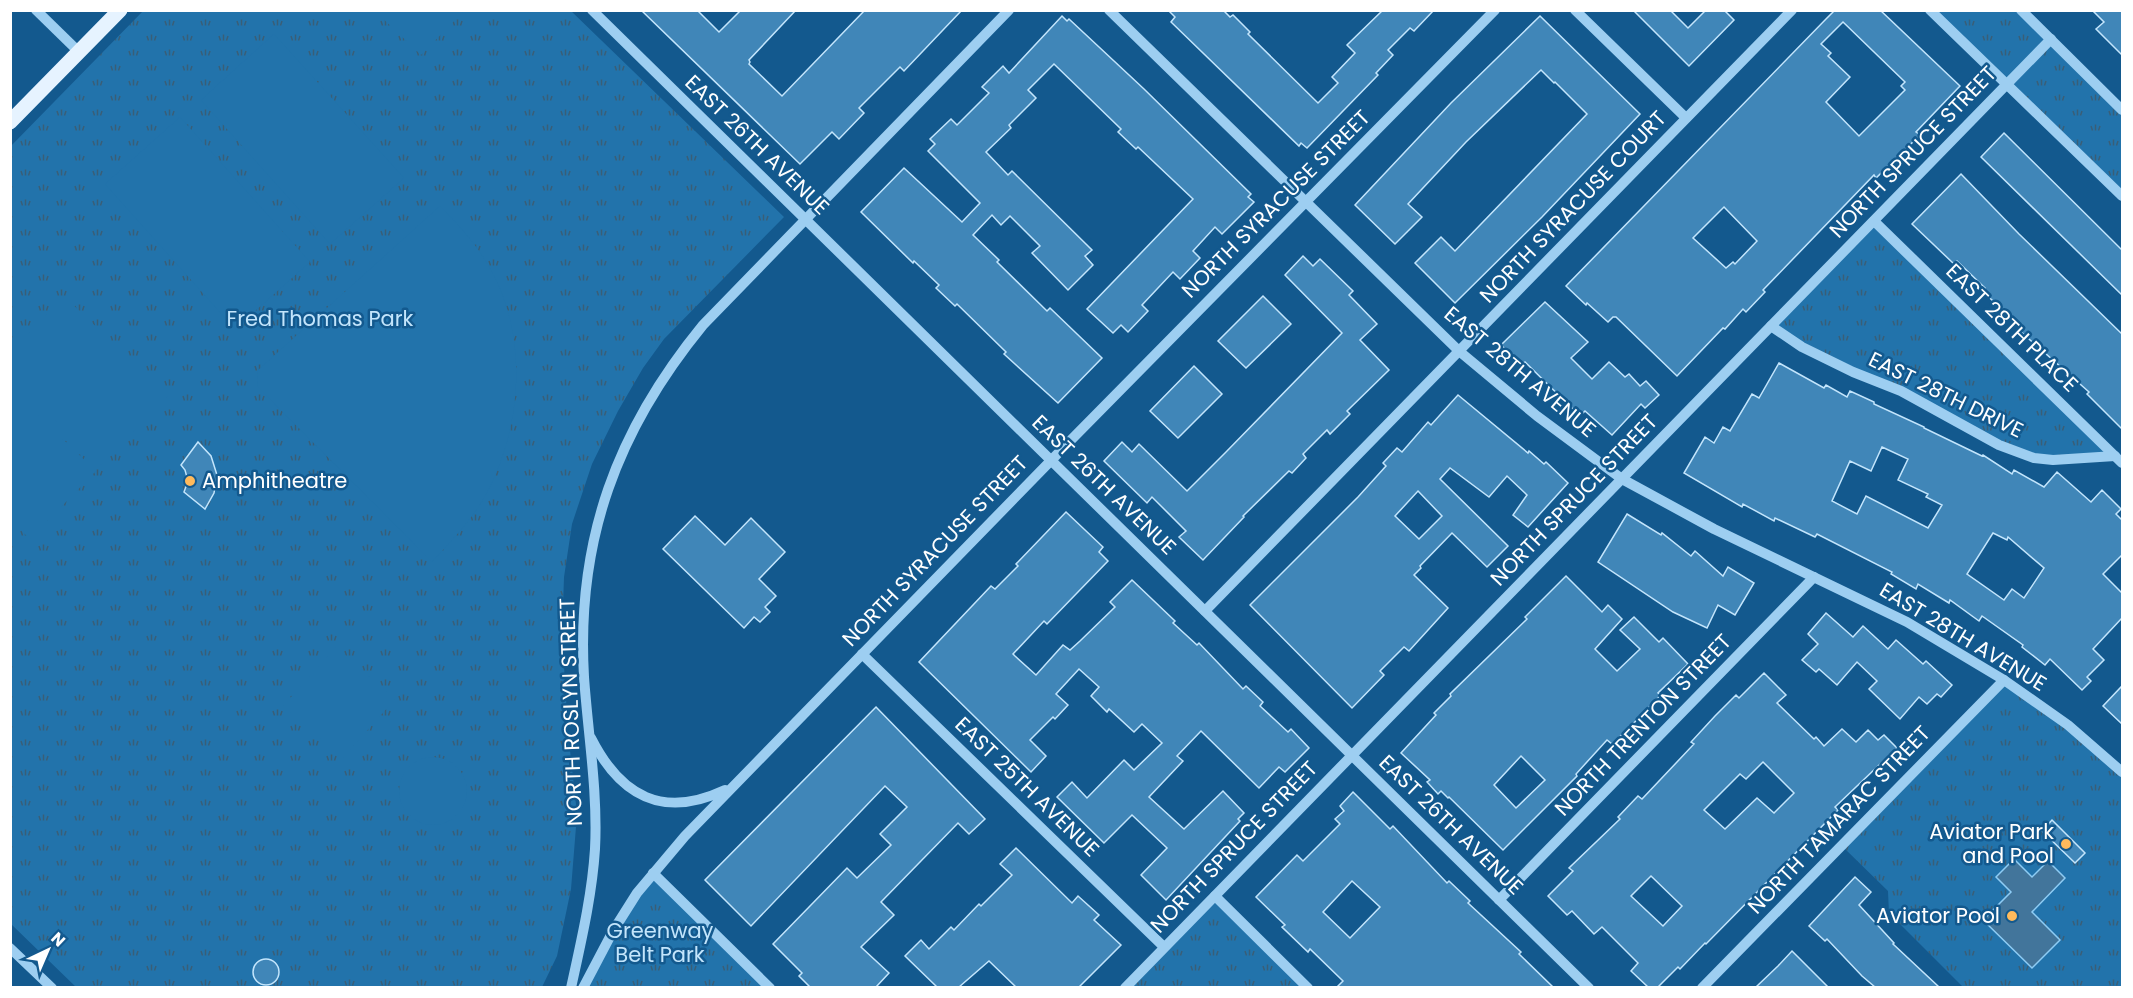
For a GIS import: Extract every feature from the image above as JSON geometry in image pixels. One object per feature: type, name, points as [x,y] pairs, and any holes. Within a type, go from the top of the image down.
[{"type":"main road","points":[[10,122],[120,10]]},
{"type":"street","points":[[36,10],[79,52]]},
{"type":"street","name":"EAST 26TH AVENUE","points":[[592,10],[1589,987]]},
{"type":"street","name":"NORTH ROSLYN STREET","points":[[571,987],[585,923],[595,847],[594,785],[583,635],[588,564],[595,532],[617,464],[632,429],[680,354],[719,309],[1009,10]]},
{"type":"street","name":"EAST 28TH AVENUE","points":[[1109,10],[1459,351],[1537,416],[1622,479],[1714,529],[1907,622],[2004,680],[2068,725],[2122,772]]},
{"type":"street","name":"NORTH SYRACUSE STREET","points":[[583,987],[637,893],[685,836],[1051,460],[1495,10]]},
{"type":"street","points":[[1575,10],[1686,118]]},
{"type":"street","name":"NORTH SYRACUSE COURT","points":[[1205,611],[1792,10]]},
{"type":"street","points":[[1930,10],[2122,196]]},
{"type":"street","points":[[2021,10],[2122,110]]},
{"type":"street","name":"NORTH SPRUCE STREET","points":[[1125,987],[2051,39]]},
{"type":"street","name":"EAST 28TH PLACE","points":[[1874,221],[2119,460]]},
{"type":"street","name":"EAST 28TH DRIVE","points":[[1771,326],[1802,347],[1853,372],[1901,391],[1999,445],[2034,458],[2119,460]]},
{"type":"street","name":"NORTH TRENTON STREET","points":[[1499,900],[1814,577]]},
{"type":"street","name":"EAST 25TH AVENUE","points":[[862,654],[1164,947]]},
{"type":"street","name":"NORTH TAMARAC STREET","points":[[1702,987],[2004,680]]},
{"type":"street","points":[[589,733],[613,774],[629,789],[648,799],[689,803],[707,799],[732,787]]},
{"type":"street","points":[[653,873],[770,987]]},
{"type":"street","points":[[1215,896],[1308,987]]},
{"type":"street","points":[[10,948],[52,987]]},
{"type":"green space","name":"Fred Thomas Park","points":[[143,11],[571,11],[784,217],[664,339],[643,368],[618,411],[592,464],[572,524],[564,577],[562,634],[568,732],[577,814],[571,889],[557,956],[542,987],[76,987],[11,924],[10,147]]},
{"type":"green space","points":[[375,11],[464,11],[421,55]]},
{"type":"green space","points":[[1930,11],[2021,11],[2122,110],[2122,196]]},
{"type":"green space","points":[[274,34],[404,178],[330,244],[201,100]]},
{"type":"green space","points":[[180,117],[310,262],[235,329],[105,184]]},
{"type":"green space","points":[[440,206],[480,253],[491,270],[503,297],[516,355],[516,384],[513,414],[497,472],[473,515],[432,562],[258,387],[257,371]]},
{"type":"green space","points":[[1874,221],[2115,456],[2034,458],[1771,326]]},
{"type":"green space","points":[[64,296],[168,396],[101,465],[11,377],[11,352]]},
{"type":"green space","points":[[10,388],[96,471],[30,539],[11,521]]},
{"type":"green space","points":[[336,647],[395,699],[343,758],[283,706]]},
{"type":"green space","points":[[2004,680],[2122,772],[2122,987],[1963,987],[1889,913],[1888,891],[1842,846]]},
{"type":"green space","points":[[433,757],[446,760],[457,767],[464,778],[467,791],[464,804],[457,815],[446,822],[433,825],[420,822],[409,815],[402,804],[399,791],[402,778],[409,767],[420,760]]},
{"type":"green space","name":"Greenway Belt Park","points":[[653,873],[771,988],[583,988]]},
{"type":"green space","points":[[1215,896],[1308,988],[1125,988]]},
{"type":"shaded area","name":"Aviator Pool","points":[[2014,859],[2032,877],[2048,861],[2065,878],[2032,912],[2060,940],[2032,968],[1983,920],[2011,892],[1996,877]]},
{"type":"building","points":[[641,10],[697,10],[719,32],[741,10],[796,10],[749,60],[749,64],[782,96],[865,10],[962,10],[904,71],[900,67],[859,108],[864,113],[839,139],[832,132],[800,164]]},
{"type":"building","points":[[1168,10],[1223,10],[1230,17],[1233,15],[1250,32],[1248,34],[1318,103],[1338,83],[1332,77],[1355,53],[1347,45],[1383,10],[1434,10],[1414,31],[1410,28],[1388,50],[1393,55],[1376,73],[1378,75],[1307,148],[1301,143],[1299,146],[1171,22],[1175,17]]},
{"type":"building","points":[[1633,10],[1670,10],[1688,28],[1706,10],[1724,10],[1734,20],[1689,66]]},
{"type":"building","points":[[1831,10],[1880,10],[1960,86],[1916,132],[1920,135],[1876,178],[1874,175],[1763,290],[1765,292],[1746,312],[1743,309],[1677,376],[1616,317],[1608,322],[1566,286],[1833,12]],"holes":[[[1843,22],[1905,82],[1901,86],[1905,90],[1859,136],[1826,102],[1850,77],[1828,56],[1831,53],[1821,44]],[[1724,207],[1757,241],[1735,264],[1733,262],[1726,268],[1693,238]]]},
{"type":"building","points":[[2092,10],[2122,10],[2122,55],[2096,29],[2104,22]]},
{"type":"building","points":[[1062,16],[1067,21],[1069,19],[1144,89],[1251,194],[1248,197],[1254,202],[1222,234],[1215,227],[1193,251],[1200,258],[1180,279],[1173,272],[1142,305],[1148,311],[1128,332],[1121,325],[1113,333],[1087,309],[1193,199],[1138,147],[1136,149],[1118,132],[1121,129],[1054,64],[1028,90],[1036,98],[1009,125],[1011,128],[986,152],[1008,175],[1012,171],[1092,250],[1085,256],[1093,265],[1068,290],[1032,253],[1040,246],[1010,216],[1001,225],[992,215],[973,235],[1047,311],[1050,308],[1102,358],[1058,403],[1004,354],[1006,352],[957,304],[955,306],[936,288],[939,285],[861,212],[904,168],[962,222],[980,203],[928,151],[935,144],[930,139],[951,119],[957,125],[989,93],[982,87],[1003,66],[1009,73]]},
{"type":"building","points":[[1540,16],[1640,114],[1542,217],[1455,303],[1415,263],[1441,237],[1455,251],[1587,114],[1555,82],[1541,70],[1466,142],[1408,204],[1422,217],[1395,244],[1355,205],[1451,103]]},
{"type":"building","points":[[2004,133],[2122,250],[2122,295],[1981,157]]},
{"type":"building","points":[[1961,174],[2122,334],[2122,429],[2087,394],[2089,392],[2020,331],[2023,328],[1982,291],[1985,288],[1957,261],[1954,264],[1912,224]]},
{"type":"building","points":[[1303,256],[1313,266],[1320,259],[1353,291],[1349,295],[1377,324],[1360,340],[1389,370],[1347,411],[1350,414],[1330,434],[1327,430],[1303,454],[1306,458],[1292,473],[1289,471],[1243,516],[1203,560],[1179,537],[1186,531],[1152,497],[1147,503],[1104,461],[1122,442],[1132,452],[1139,444],[1187,491],[1342,333],[1285,275]]},
{"type":"building","points":[[1263,296],[1291,324],[1246,368],[1218,341]]},
{"type":"building","points":[[1545,302],[1588,342],[1571,358],[1592,379],[1609,362],[1625,377],[1629,374],[1640,386],[1646,381],[1659,395],[1645,408],[1641,404],[1612,435],[1585,411],[1580,416],[1525,362],[1521,365],[1501,345]]},
{"type":"building","points":[[1779,363],[1824,388],[1826,385],[1847,397],[1850,391],[1874,402],[1983,455],[2012,474],[2014,470],[2044,487],[2057,472],[2091,502],[2102,490],[2121,509],[2116,514],[2122,520],[2122,555],[2103,574],[2122,593],[2122,618],[2093,649],[2104,660],[2087,677],[2091,681],[2082,690],[2050,659],[2045,665],[2022,647],[2023,645],[1982,616],[1979,621],[1950,600],[1949,603],[1918,584],[1916,589],[1891,574],[1892,572],[1817,534],[1815,537],[1775,518],[1774,521],[1743,504],[1742,507],[1684,473],[1705,437],[1714,443],[1723,427],[1730,431],[1752,394],[1759,398]],"holes":[[[1882,447],[1908,459],[1898,480],[1928,494],[1926,497],[1942,505],[1928,528],[1866,496],[1857,514],[1832,501],[1850,461],[1871,471]],[[1993,533],[2007,540],[2008,537],[2044,568],[2024,598],[2012,589],[2004,600],[1967,574]]]},
{"type":"building","points":[[1194,366],[1222,394],[1178,438],[1150,411]]},
{"type":"building","points":[[1458,395],[1528,453],[1529,451],[1544,464],[1546,462],[1568,483],[1528,527],[1513,515],[1527,495],[1507,476],[1489,497],[1450,468],[1440,479],[1508,546],[1487,567],[1452,533],[1420,566],[1421,568],[1414,575],[1448,608],[1409,651],[1404,647],[1380,671],[1384,675],[1352,708],[1250,605],[1358,497],[1386,466],[1383,463],[1397,448],[1402,452],[1428,422],[1431,425]],"holes":[[[1418,491],[1442,516],[1419,539],[1395,516]]]},
{"type":"building","points":[[198,442],[211,456],[217,475],[214,493],[205,509],[184,492],[188,481],[181,465]]},
{"type":"building","points":[[1066,512],[1103,547],[1099,552],[1108,561],[1047,624],[1044,621],[1013,654],[1015,656],[1036,675],[1063,645],[1070,650],[1115,607],[1110,602],[1132,580],[1175,621],[1173,623],[1197,645],[1199,643],[1243,689],[1246,686],[1263,702],[1260,706],[1288,732],[1291,729],[1309,748],[1285,772],[1279,767],[1259,788],[1201,731],[1177,756],[1183,761],[1149,797],[1184,829],[1223,791],[1244,813],[1238,819],[1240,821],[1166,900],[1141,875],[1167,848],[1132,815],[1104,843],[1057,797],[1072,782],[1087,798],[1124,760],[1134,770],[1162,743],[1142,724],[1134,732],[1109,709],[1107,712],[1091,696],[1099,687],[1079,669],[1056,694],[1068,705],[1030,740],[1046,756],[1031,772],[919,662],[991,586],[995,589],[1018,566],[1016,564]]},
{"type":"building","points":[[1627,514],[1661,535],[1662,533],[1691,556],[1695,551],[1723,576],[1728,567],[1754,583],[1735,615],[1718,605],[1707,628],[1673,612],[1598,562]]},
{"type":"building","points":[[695,516],[725,545],[751,518],[785,552],[759,579],[776,596],[765,607],[770,612],[760,622],[754,617],[744,628],[663,549]]},
{"type":"building","points":[[1566,576],[1602,612],[1608,605],[1622,619],[1595,649],[1617,671],[1640,649],[1620,630],[1634,617],[1659,642],[1663,638],[1688,664],[1612,744],[1607,740],[1576,774],[1577,776],[1503,850],[1449,797],[1441,791],[1438,794],[1427,782],[1430,780],[1401,753],[1436,715],[1434,713],[1451,696],[1450,694],[1527,619],[1525,617]],"holes":[[[1521,756],[1545,780],[1516,808],[1494,785]]]},
{"type":"building","points":[[1826,613],[1853,637],[1863,626],[1888,649],[1896,640],[1923,664],[1926,661],[1952,685],[1941,697],[1937,694],[1927,704],[1919,697],[1900,719],[1869,689],[1877,681],[1857,662],[1837,685],[1819,669],[1816,672],[1802,660],[1818,644],[1808,634]]},
{"type":"building","points":[[1764,673],[1786,695],[1777,703],[1824,746],[1842,729],[1856,742],[1868,730],[1878,740],[1884,735],[1897,748],[1835,807],[1838,810],[1680,969],[1678,967],[1658,987],[1648,987],[1631,971],[1638,963],[1602,927],[1594,934],[1572,911],[1567,915],[1548,896],[1573,871],[1569,868],[1620,819],[1618,817],[1638,796],[1642,799],[1694,744],[1691,742],[1715,716],[1736,695],[1739,698]],"holes":[[[1763,762],[1794,793],[1774,813],[1757,798],[1725,829],[1704,810],[1740,774],[1746,779]],[[1651,876],[1682,906],[1663,926],[1631,896]]]},
{"type":"building","points":[[2122,686],[2122,724],[2103,706]]},
{"type":"building","points":[[876,707],[985,819],[969,834],[958,823],[881,902],[894,915],[861,947],[889,973],[876,987],[810,987],[799,976],[802,973],[773,944],[847,868],[857,878],[891,845],[880,834],[907,807],[885,786],[751,926],[705,880]]},
{"type":"building","points":[[1353,792],[1390,829],[1393,826],[1447,883],[1449,881],[1470,901],[1468,903],[1521,952],[1519,954],[1553,987],[1337,987],[1343,981],[1310,949],[1308,952],[1282,927],[1285,925],[1256,897],[1297,855],[1303,861],[1340,824],[1335,819],[1344,811],[1340,806]],"holes":[[[1352,881],[1380,907],[1350,938],[1323,912]]]},
{"type":"building","name":"Aviator Park and Pool","points":[[2052,820],[2085,853],[2075,863],[2042,831]]},
{"type":"building","points":[[1016,848],[1072,903],[1078,896],[1099,915],[1094,920],[1121,945],[1079,987],[1016,987],[989,961],[959,987],[937,987],[905,956],[921,940],[929,949],[951,927],[954,930],[979,904],[981,906],[1012,875],[1000,864]]},
{"type":"building","points":[[1855,877],[1871,892],[1859,905],[1893,944],[1939,987],[1875,987],[1827,939],[1825,941],[1809,926]]},
{"type":"building","points":[[1792,951],[1828,987],[1756,987],[1778,966]]},
{"type":"building","points":[[266,959],[275,963],[279,972],[275,981],[266,985],[257,981],[253,972],[257,963]]},
{"type":"place","name":"Amphitheatre","points":[[190,481]]},
{"type":"place","name":"Aviator Park and Pool","points":[[2066,844]]},
{"type":"place","name":"Aviator Pool","points":[[2012,916]]}]
